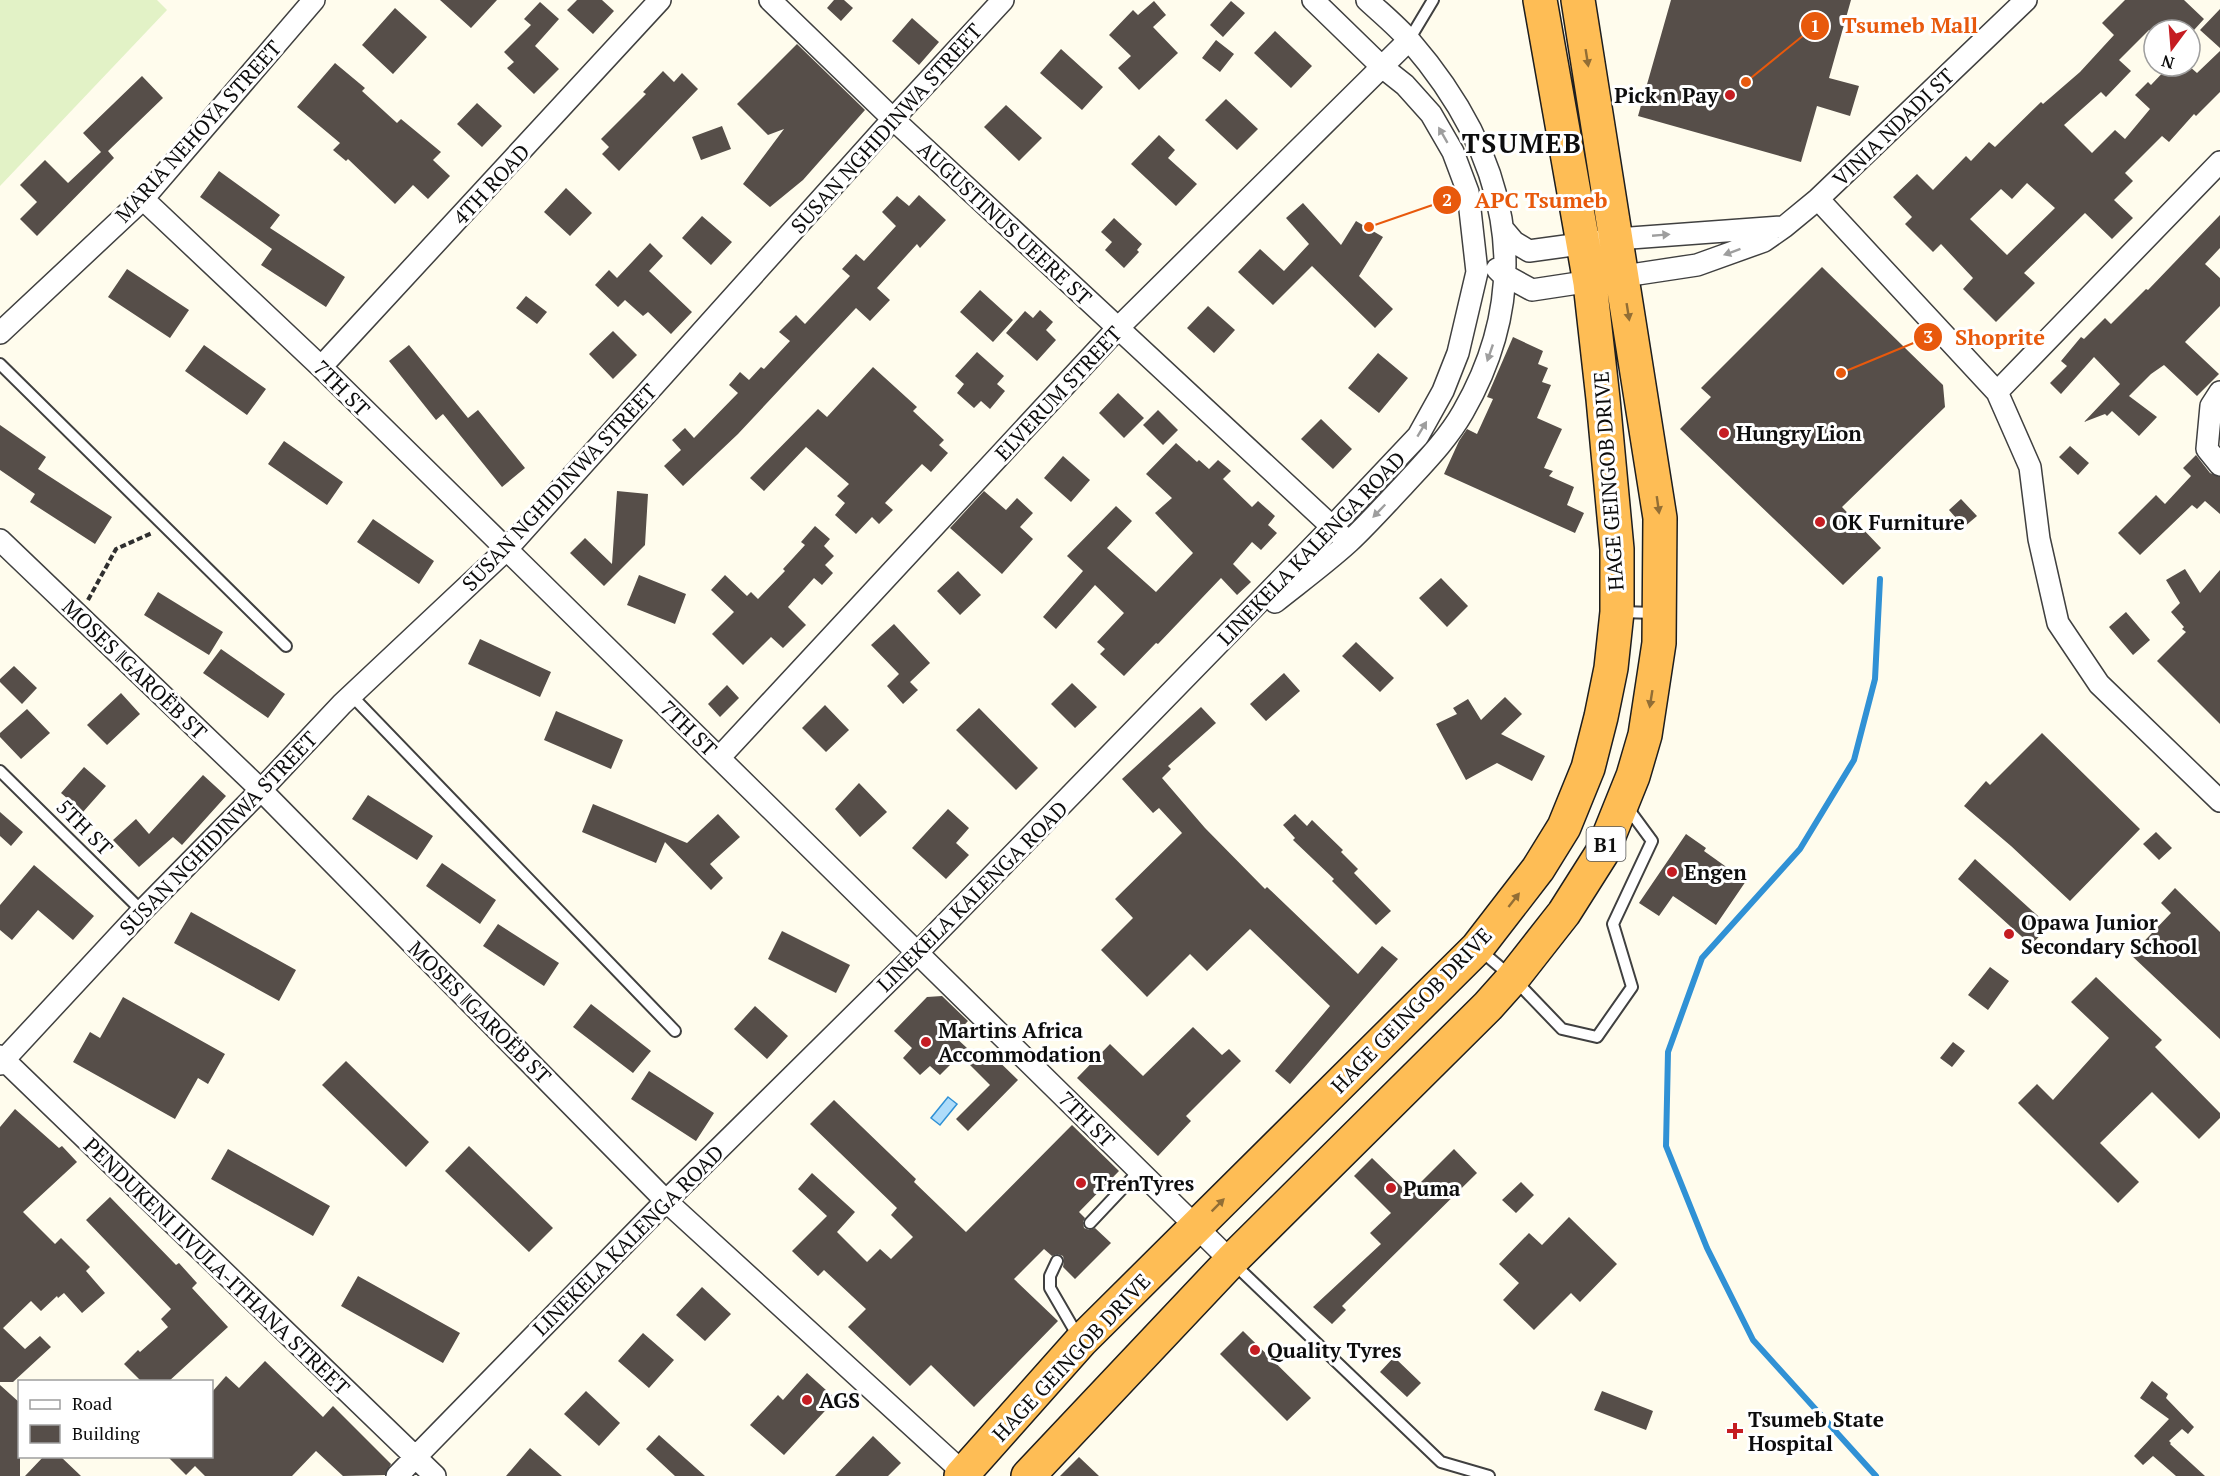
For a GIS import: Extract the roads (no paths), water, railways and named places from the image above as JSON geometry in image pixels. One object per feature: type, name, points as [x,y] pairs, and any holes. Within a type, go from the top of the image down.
[{"type":"highway","name":"HAGE GEINGOB DRIVE","points":[[964,1475],[1080,1341],[1477,948],[1538,869],[1568,817],[1588,768],[1611,668],[1617,612],[1617,549],[1590,283],[1540,0]]},
{"type":"highway","name":"HAGE GEINGOB DRIVE","points":[[1028,1476],[1231,1261],[1488,1006],[1513,978],[1564,913],[1602,853],[1633,776],[1645,735],[1659,643],[1660,518],[1578,0]]},
{"type":"street","name":"MARIA NEHOYA STREET","points":[[0,333],[143,199],[314,0]]},
{"type":"street","name":"4TH ROAD","points":[[321,367],[660,0]]},
{"type":"street","name":"AUGUSTINUS UEERE ST","points":[[770,0],[893,119],[1349,542]]},
{"type":"street","name":"SUSAN NGHIDINWA STREET","points":[[1,1060],[351,695],[506,550],[893,119],[1003,0]]},
{"type":"street","points":[[1194,669],[1349,542],[1435,452],[1463,413],[1485,368],[1500,322],[1512,301],[1532,290],[1496,268],[1472,229],[1468,192],[1453,152],[1431,114],[1405,85],[1381,66],[1313,0]]},
{"type":"street","points":[[1367,0],[1409,40],[1441,80],[1467,121],[1487,163],[1497,197],[1503,230],[1496,268],[1500,322]]},
{"type":"street","name":"VINIA NDADI ST","points":[[1532,290],[1697,265],[1764,241],[1785,227],[1818,199],[2026,0]]},
{"type":"street","name":"ELVERUM STREET","points":[[719,758],[1118,328],[1409,40]]},
{"type":"street","points":[[1997,392],[2220,162]]},
{"type":"street","name":"7TH ST","points":[[143,199],[321,367],[1231,1261]]},
{"type":"street","points":[[1818,199],[1997,392],[2030,467],[2039,539],[2058,624],[2099,684],[2220,801]]},
{"type":"street","points":[[1496,268],[1513,253],[1529,250],[1617,239],[1785,227]]},
{"type":"street","points":[[1503,230],[1514,242],[1529,250]]},
{"type":"street","name":"LINEKELA KALENGA ROAD","points":[[397,1476],[666,1200],[918,952],[1418,436],[1443,392],[1458,353],[1470,307],[1496,268]]},
{"type":"street","points":[[2220,392],[2211,406],[2207,449],[2220,465]]},
{"type":"street","name":"MOSES ǁGAROËB ST","points":[[0,540],[261,790],[666,1200],[964,1475]]},
{"type":"street","name":"PENDUKENI IIVULA-ITHANA STREET","points":[[1,1060],[435,1476]]},
{"type":"lane","points":[[1409,40],[1433,0]]},
{"type":"lane","points":[[0,364],[286,646]]},
{"type":"lane","points":[[1617,612],[1660,613]]},
{"type":"lane","points":[[351,695],[675,1031]]},
{"type":"lane","name":"5TH ST","points":[[0,771],[142,912]]},
{"type":"lane","points":[[1477,948],[1513,978],[1562,1029],[1597,1037],[1632,987],[1613,924],[1652,841],[1623,802]]},
{"type":"lane","points":[[1090,1223],[1139,1171]]},
{"type":"lane","points":[[1057,1261],[1050,1276],[1050,1288],[1080,1341]]},
{"type":"lane","points":[[1231,1261],[1441,1462],[1488,1476]]},
{"type":"water","points":[[948,1097],[957,1104],[940,1125],[931,1118]]},
{"type":"waterway","points":[[1876,1476],[1753,1340],[1707,1248],[1666,1146],[1668,1052],[1702,958],[1800,849],[1854,760],[1875,679],[1880,579]]},
{"type":"place","name":"Tsumeb Mall","points":[[1746,82]]},
{"type":"place","name":"Pick n Pay","points":[[1730,95]]},
{"type":"place","name":"APC Tsumeb","points":[[1369,227]]},
{"type":"place","name":"Shoprite","points":[[1841,373]]},
{"type":"place","name":"Hungry Lion","points":[[1724,433]]},
{"type":"place","name":"OK Furniture","points":[[1820,522]]},
{"type":"place","name":"Engen","points":[[1672,872]]},
{"type":"place","name":"Opawa Junior Secondary School","points":[[2009,934]]},
{"type":"place","name":"Martins Africa Accommodation","points":[[926,1042]]},
{"type":"place","name":"TrenTyres","points":[[1081,1183]]},
{"type":"place","name":"Puma","points":[[1391,1188]]},
{"type":"place","name":"Quality Tyres","points":[[1255,1350]]},
{"type":"place","name":"AGS","points":[[807,1400]]},
{"type":"place","name":"Tsumeb State Hospital","points":[[1735,1431]]},
{"type":"district","name":"TSUMEB","points":[[1522,143]]}]
